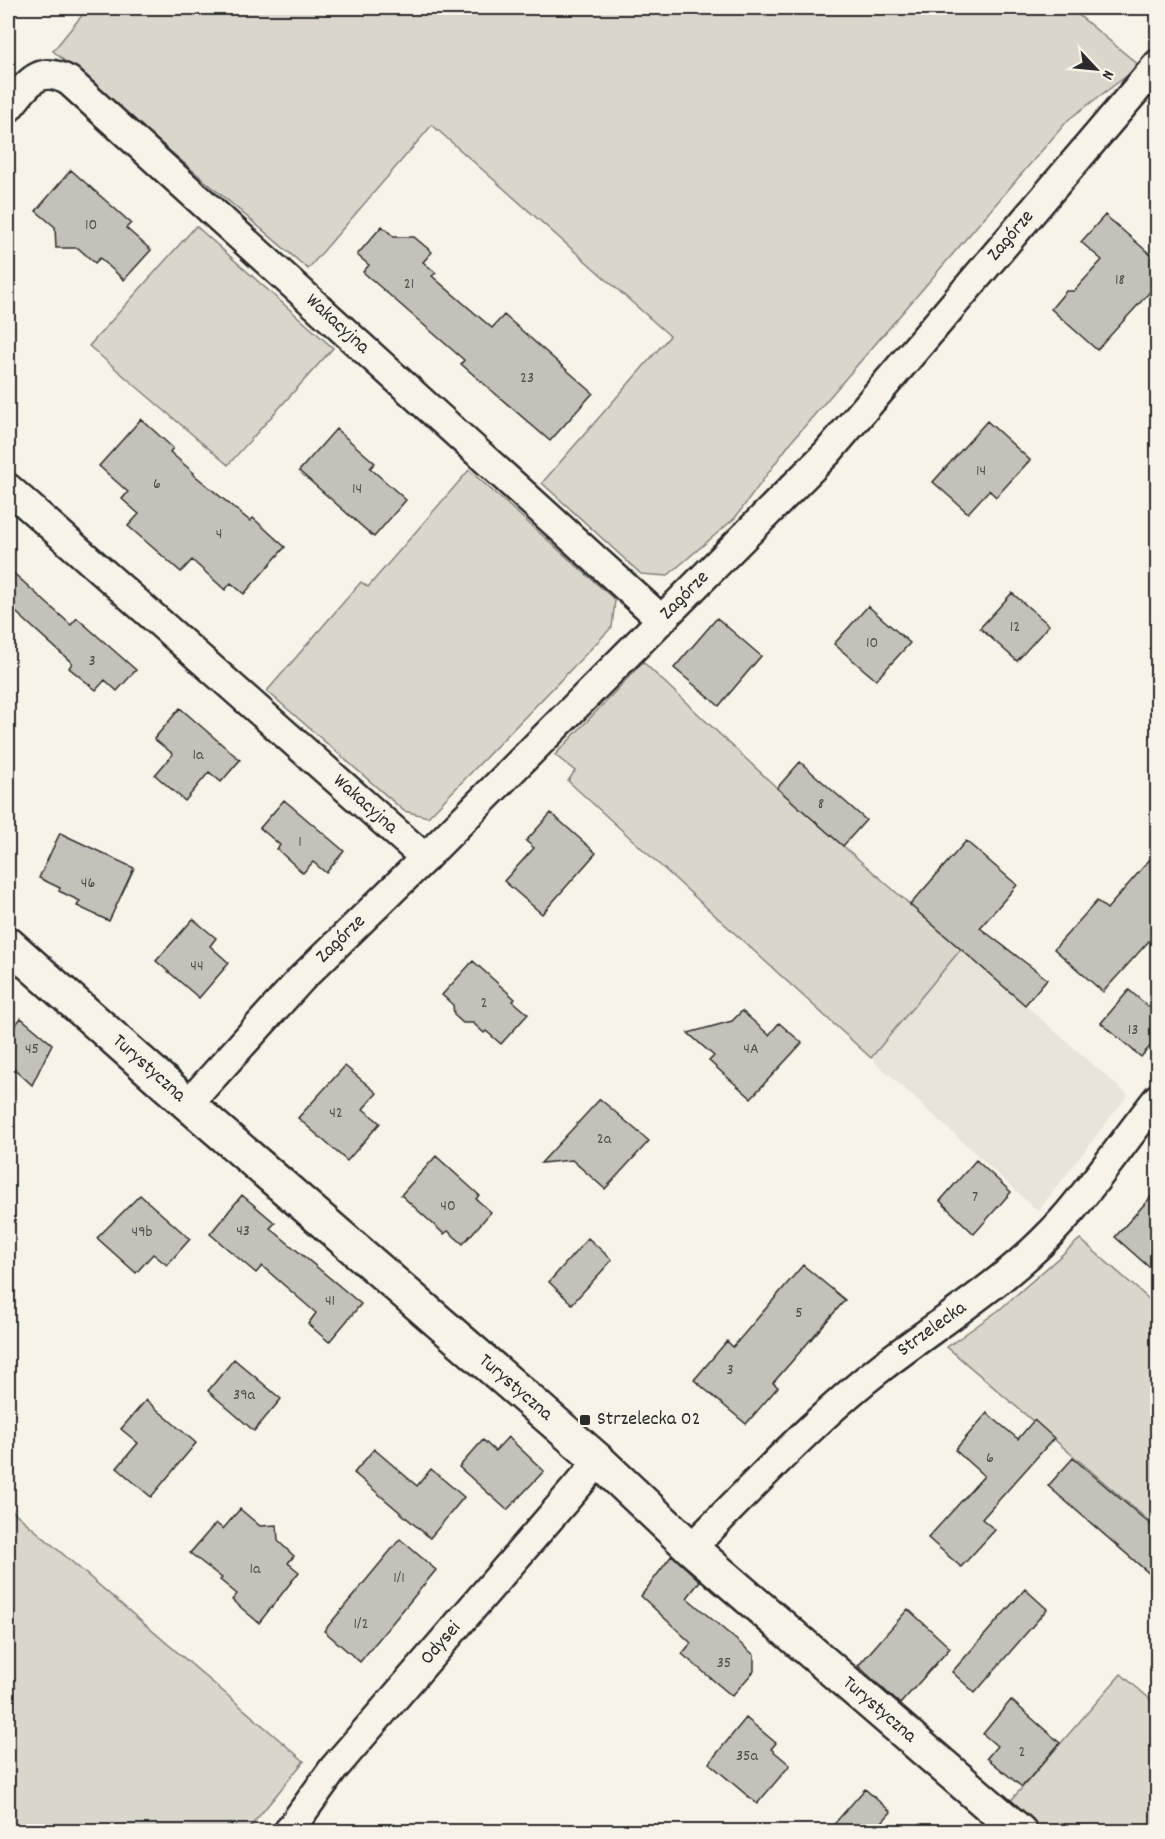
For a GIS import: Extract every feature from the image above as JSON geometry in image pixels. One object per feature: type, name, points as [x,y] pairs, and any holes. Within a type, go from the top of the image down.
[{"type":"street","name":"Zagórze","points":[[188,1104],[302,978],[425,858],[827,453],[1158,64]]},
{"type":"street","name":"Wakacyjna","points":[[8,108],[34,78],[57,74],[69,81],[662,620]]},
{"type":"street","name":"Wakacyjna","points":[[8,488],[425,858]]},
{"type":"street","name":"Turystyczna","points":[[8,944],[188,1104],[599,1461],[691,1548],[1020,1832]]},
{"type":"street","name":"Strzelecka","points":[[691,1548],[817,1424],[882,1367],[964,1308],[1012,1269],[1062,1220],[1158,1098]]},
{"type":"street","name":"Odysei","points":[[288,1832],[334,1768],[599,1461]]},
{"type":"shaded area","points":[[88,8],[1070,8],[1140,66],[1069,119],[791,442],[735,518],[667,576],[641,574],[542,483],[670,336],[432,125],[308,269],[53,51]]},
{"type":"shaded area","points":[[196,226],[333,348],[228,465],[89,346]]},
{"type":"shaded area","points":[[469,470],[615,600],[612,627],[428,817],[404,811],[267,691],[361,582],[368,587]]},
{"type":"shaded area","points":[[643,662],[777,788],[961,949],[871,1058],[568,781],[575,771],[555,755]]},
{"type":"shaded area","points":[[961,949],[1128,1095],[1038,1211],[871,1058]]},
{"type":"shaded area","points":[[1080,1239],[1157,1306],[1157,1528],[947,1347],[999,1310]]},
{"type":"shaded area","points":[[8,1507],[304,1761],[247,1831],[8,1831]]},
{"type":"shaded area","points":[[1121,1674],[1157,1705],[1157,1831],[1040,1831],[1007,1805]]},
{"type":"building","points":[[71,170],[131,223],[126,228],[151,250],[124,280],[100,258],[95,263],[78,248],[56,248],[55,227],[36,211]]},
{"type":"building","points":[[1105,215],[1158,261],[1158,283],[1097,350],[1051,309],[1066,291],[1074,291],[1102,260],[1081,242]]},
{"type":"building","points":[[382,226],[394,237],[414,237],[432,252],[423,262],[436,273],[432,276],[492,328],[504,315],[593,393],[550,441],[461,364],[464,360],[363,272],[369,265],[357,255]]},
{"type":"building","points":[[141,419],[173,448],[170,452],[193,474],[250,521],[253,518],[285,547],[244,594],[231,583],[225,590],[192,560],[181,572],[128,526],[139,514],[122,499],[128,492],[99,466]]},
{"type":"building","points":[[987,421],[1030,460],[996,497],[989,490],[968,513],[933,482]]},
{"type":"building","points":[[336,429],[375,463],[370,468],[406,500],[374,537],[299,471]]},
{"type":"building","points":[[8,568],[71,625],[77,618],[136,670],[117,691],[105,680],[96,690],[69,668],[72,663],[8,605]]},
{"type":"building","points":[[1012,593],[1049,625],[1017,661],[980,628]]},
{"type":"building","points":[[868,606],[910,643],[876,680],[834,644]]},
{"type":"building","points":[[717,618],[761,656],[719,706],[674,668]]},
{"type":"building","points":[[180,708],[240,760],[221,782],[209,772],[185,801],[155,775],[173,754],[154,739]]},
{"type":"building","points":[[800,762],[866,820],[843,846],[777,788]]},
{"type":"building","points":[[284,800],[344,851],[326,873],[313,862],[303,873],[277,849],[280,845],[260,828]]},
{"type":"building","points":[[551,813],[596,853],[542,914],[504,881],[534,848],[526,841]]},
{"type":"building","points":[[60,833],[134,868],[109,921],[77,906],[80,901],[39,878]]},
{"type":"building","points":[[966,841],[1017,885],[980,928],[1047,979],[1025,1005],[910,905]]},
{"type":"building","points":[[1158,850],[1158,931],[1103,992],[1054,949],[1097,901],[1107,909]]},
{"type":"building","points":[[193,919],[216,938],[210,946],[229,963],[199,998],[156,961]]},
{"type":"building","points":[[473,961],[528,1014],[501,1044],[473,1023],[463,1023],[454,1015],[453,1005],[442,995]]},
{"type":"building","points":[[1129,990],[1158,1015],[1158,1037],[1141,1057],[1101,1023]]},
{"type":"building","points":[[742,1011],[769,1035],[779,1023],[802,1043],[751,1098],[709,1061],[714,1056],[688,1033],[732,1021]]},
{"type":"building","points":[[21,1018],[52,1044],[32,1085],[8,1063],[8,1034]]},
{"type":"building","points":[[345,1066],[377,1093],[363,1109],[380,1123],[347,1161],[298,1118]]},
{"type":"building","points":[[600,1099],[649,1141],[605,1189],[572,1160],[541,1163]]},
{"type":"building","points":[[436,1156],[479,1195],[476,1199],[491,1212],[463,1244],[448,1231],[444,1234],[401,1195]]},
{"type":"building","points":[[976,1160],[1011,1192],[974,1234],[940,1201]]},
{"type":"building","points":[[1158,1189],[1158,1275],[1115,1237]]},
{"type":"building","points":[[140,1195],[190,1239],[167,1265],[153,1254],[136,1273],[97,1238]]},
{"type":"building","points":[[242,1195],[275,1223],[270,1228],[361,1304],[329,1342],[308,1324],[316,1313],[262,1266],[256,1273],[210,1234]]},
{"type":"building","points":[[588,1238],[612,1260],[572,1304],[549,1282]]},
{"type":"building","points":[[803,1265],[845,1300],[773,1383],[778,1387],[746,1424],[694,1380],[727,1341],[733,1347]]},
{"type":"building","points":[[234,1359],[281,1399],[254,1431],[208,1391]]},
{"type":"building","points":[[146,1400],[196,1443],[151,1497],[117,1468],[138,1443],[121,1429]]},
{"type":"building","points":[[987,1413],[1018,1439],[1034,1420],[1054,1438],[982,1519],[995,1530],[961,1567],[928,1538],[984,1476],[955,1450]]},
{"type":"building","points":[[508,1437],[544,1471],[507,1510],[459,1467],[483,1440],[495,1451]]},
{"type":"building","points":[[374,1449],[417,1486],[431,1469],[464,1497],[430,1538],[354,1473]]},
{"type":"building","points":[[1073,1458],[1158,1531],[1158,1581],[1048,1486]]},
{"type":"building","points":[[240,1509],[260,1526],[277,1525],[278,1541],[294,1556],[288,1563],[299,1572],[259,1623],[232,1600],[237,1594],[220,1580],[222,1578],[190,1553],[216,1523],[223,1529]]},
{"type":"building","points":[[400,1539],[436,1570],[360,1662],[324,1631]]},
{"type":"building","points":[[672,1555],[700,1581],[687,1598],[754,1655],[754,1671],[732,1696],[682,1654],[691,1643],[641,1596]]},
{"type":"building","points":[[1025,1589],[1047,1609],[975,1693],[952,1672]]},
{"type":"building","points":[[908,1609],[950,1648],[900,1704],[858,1666]]},
{"type":"building","points":[[1011,1700],[1060,1743],[1022,1787],[987,1758],[997,1746],[983,1734]]},
{"type":"building","points":[[746,1718],[776,1743],[771,1749],[790,1765],[757,1804],[709,1763]]},
{"type":"building","points":[[865,1789],[891,1812],[873,1832],[827,1832]]},
{"type":"place","name":"Strzelecka 02","points":[[585,1420]]}]
